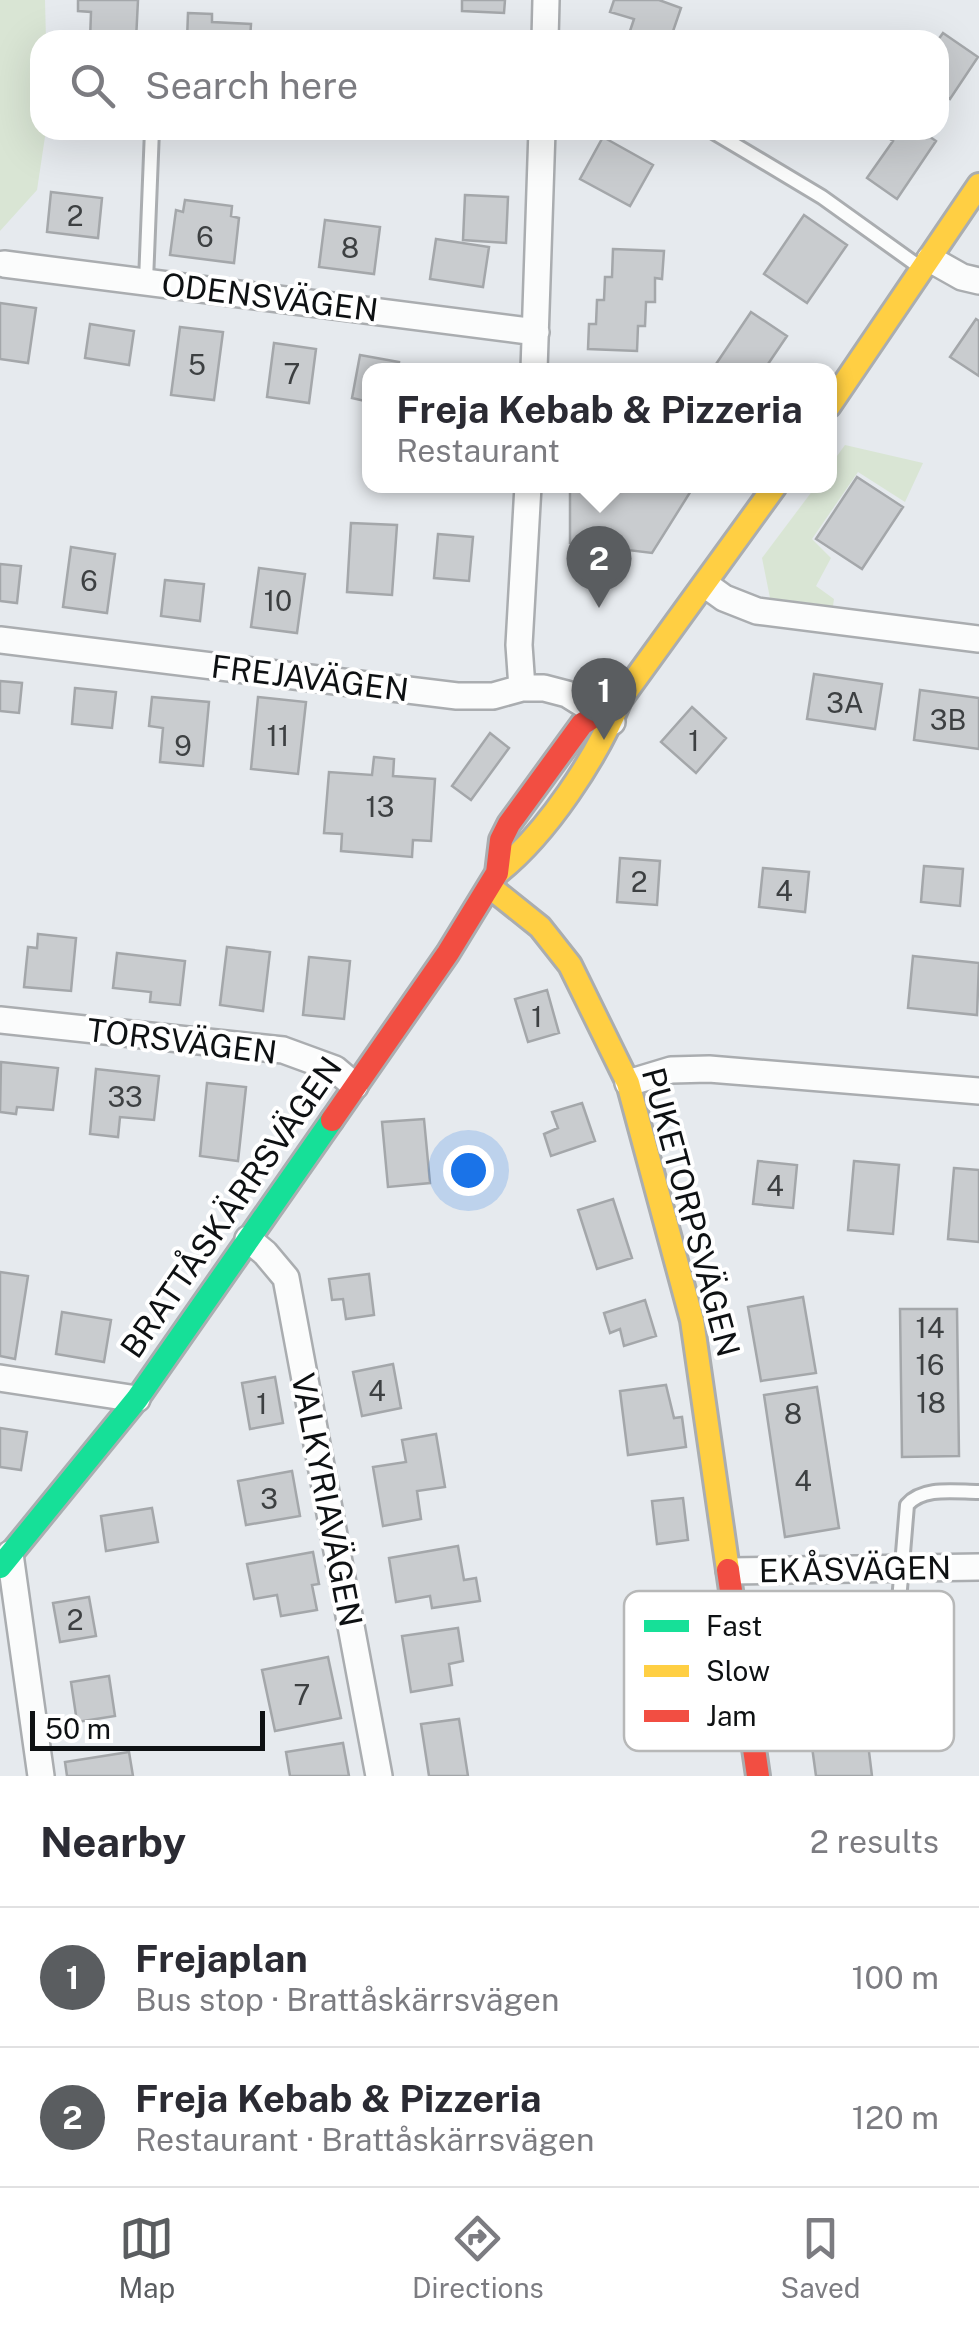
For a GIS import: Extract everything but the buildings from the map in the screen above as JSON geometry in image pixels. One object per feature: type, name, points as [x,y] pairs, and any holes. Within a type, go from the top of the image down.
[{"type":"street","points":[[545,30],[546,0]]},
{"type":"street","points":[[534,363],[542,140]]},
{"type":"street","points":[[837,394],[979,185]]},
{"type":"street","name":"ODENSVÄGEN","points":[[4,264],[536,332]]},
{"type":"street","points":[[926,264],[979,281]]},
{"type":"street","points":[[522,688],[519,646],[528,493]]},
{"type":"street","name":"BRATTÅSKÄRRSVÄGEN","points":[[5,1560],[136,1399],[494,880],[523,853],[604,740],[610,711],[769,493]]},
{"type":"street","points":[[706,584],[724,598],[757,611],[979,639]]},
{"type":"street","name":"FREJAVÄGEN","points":[[0,640],[457,696],[493,696],[522,688],[544,688],[610,711]]},
{"type":"street","name":"PUKETORPSVÄGEN","points":[[494,880],[570,965],[628,1083],[692,1320],[734,1591]]},
{"type":"street","name":"TORSVÄGEN","points":[[0,1020],[283,1050],[335,1069],[355,1086]]},
{"type":"street","points":[[628,1083],[670,1070],[709,1069],[979,1091]]},
{"type":"street","name":"VALKYRIAVÄGEN","points":[[248,1239],[266,1253],[286,1278],[379,1776]]},
{"type":"street","points":[[0,1378],[136,1399]]},
{"type":"street","points":[[5,1560],[41,1776]]},
{"type":"street","name":"EKÅSVÄGEN","points":[[731,1572],[979,1567]]},
{"type":"street","name":"PUKETORPSVÄGEN","points":[[755,1751],[758,1776]]},
{"type":"lane","points":[[146,281],[152,140]]},
{"type":"lane","points":[[727,140],[926,264]]},
{"type":"lane","points":[[900,1591],[904,1516],[914,1496],[979,1492]]},
{"type":"green space","points":[[0,0],[45,0],[46,30],[30,30],[30,140],[44,140],[37,190],[0,231]]},
{"type":"green space","points":[[845,445],[923,463],[905,502],[858,472],[812,539],[831,558],[816,586],[834,599],[833,606],[770,598],[762,558],[811,493],[837,493],[837,456]]},
{"type":"traffic: fast","points":[[0,1567],[137,1399],[332,1120]]},
{"type":"traffic: slow","points":[[837,394],[979,185]]},
{"type":"traffic: slow","points":[[497,873],[534,838],[568,794],[598,746],[620,700],[770,493]]},
{"type":"traffic: slow","points":[[490,887],[540,927],[570,965],[628,1083],[692,1320],[728,1570]]},
{"type":"traffic: jam","points":[[332,1120],[448,953],[497,873],[501,840],[509,824],[582,724],[620,700]]},
{"type":"traffic: jam","points":[[728,1570],[731,1591]]},
{"type":"traffic: jam","points":[[754,1751],[758,1776]]},
{"type":"place","name":"Freja Kebab & Pizzeria","points":[[599,608]]},
{"type":"place","name":"Frejaplan","points":[[604,740]]}]
